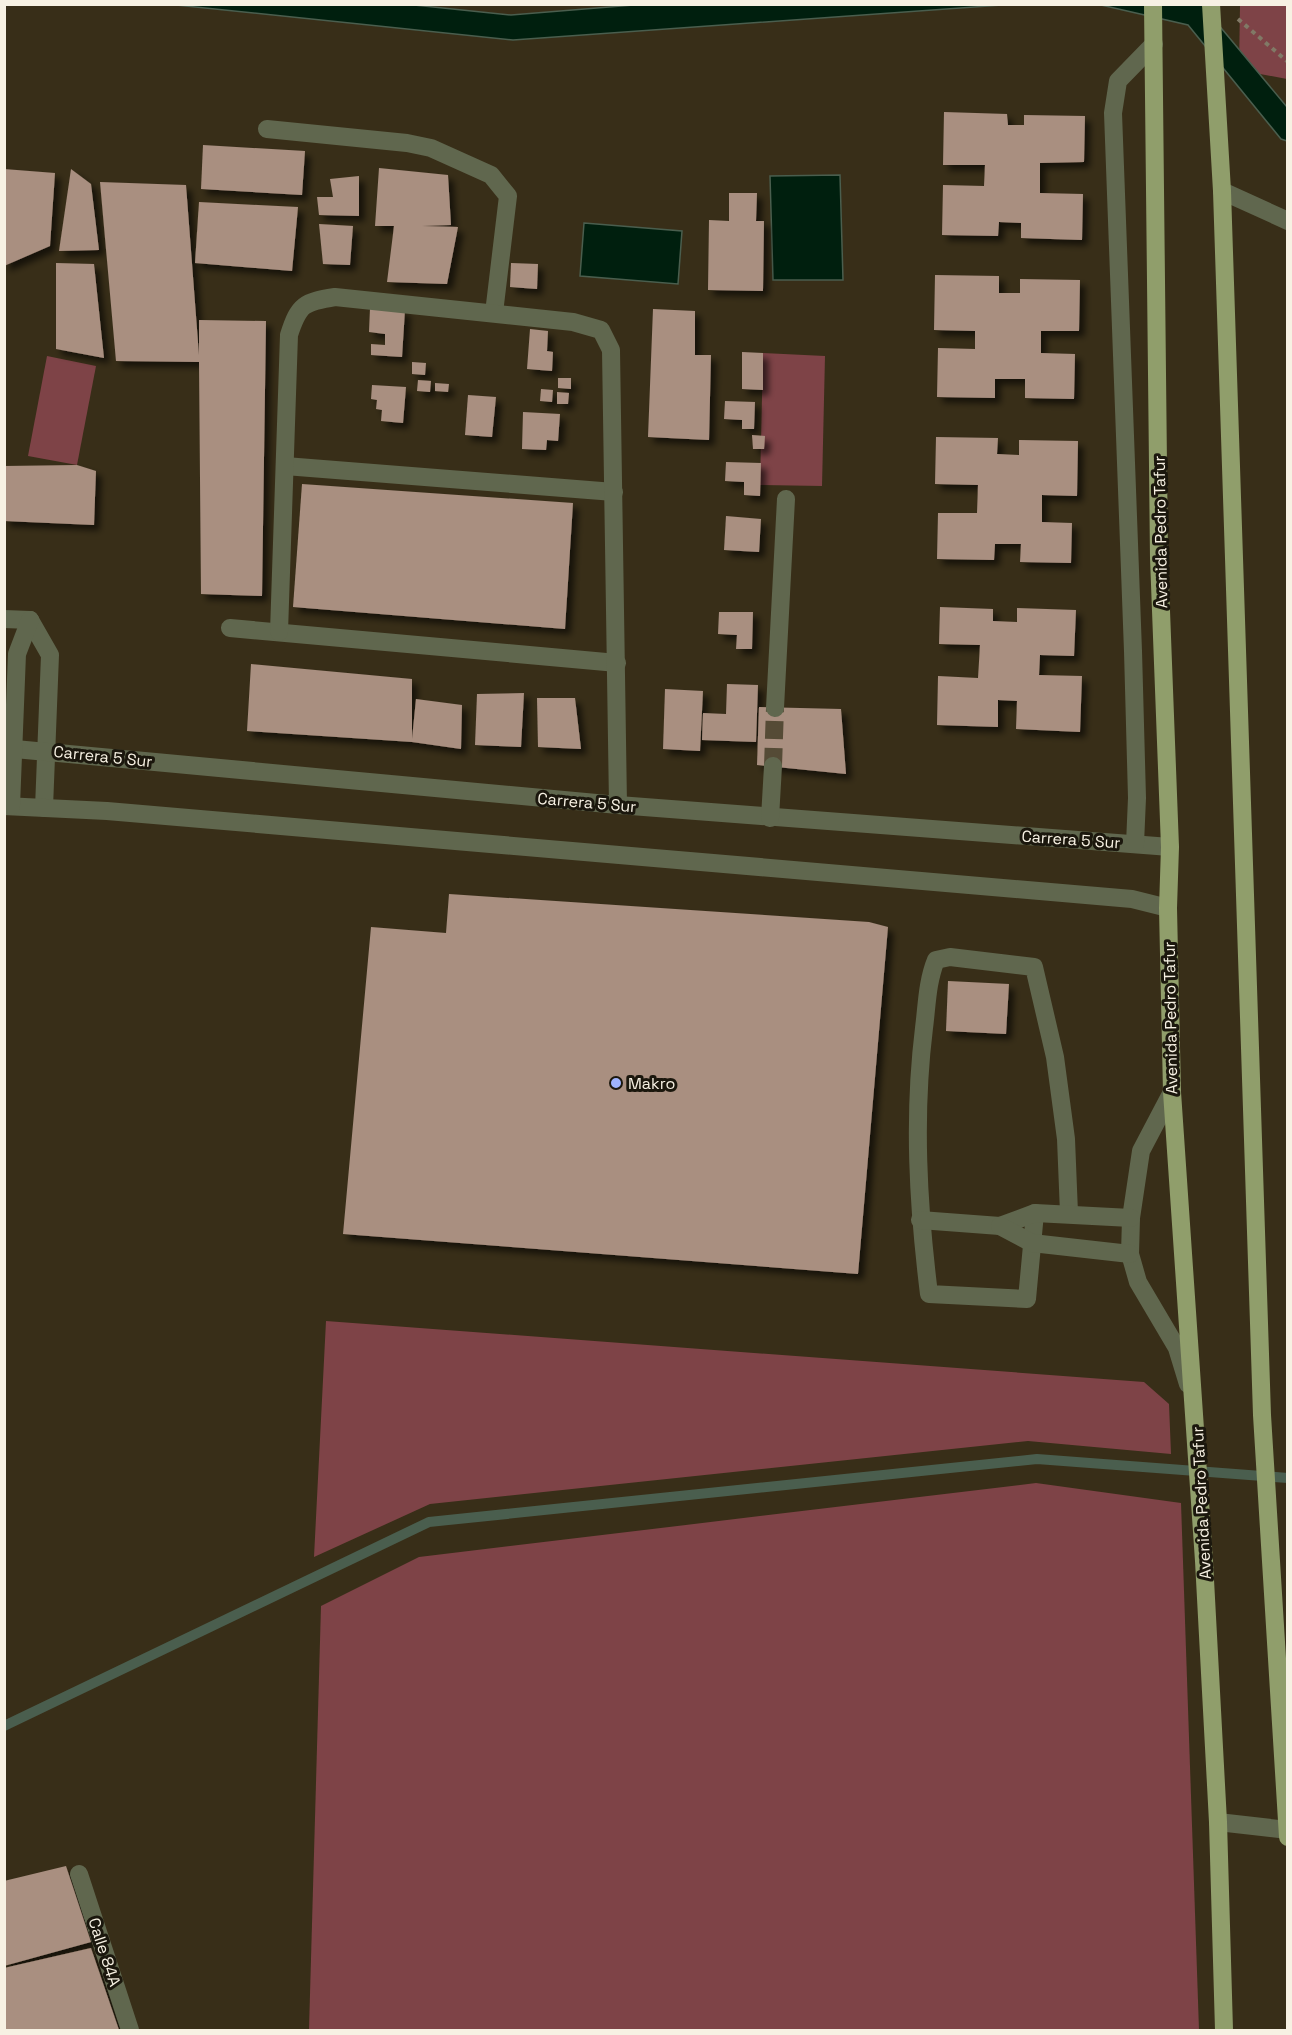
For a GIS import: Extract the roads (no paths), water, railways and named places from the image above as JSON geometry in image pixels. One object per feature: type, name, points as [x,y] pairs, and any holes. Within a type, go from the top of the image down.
[{"type":"main road","name":"Avenida Pedro Tafur","points":[[1153,4],[1159,558],[1170,847],[1168,908],[1172,1092],[1204,1561],[1218,1822],[1224,2031]]},
{"type":"main road","points":[[1211,4],[1222,191],[1262,1414],[1287,1837]]},
{"type":"street","points":[[1135,844],[1137,798],[1130,560],[1113,113],[1118,81],[1154,44]]},
{"type":"street","points":[[267,129],[407,143],[431,148],[490,175],[508,196],[494,313]]},
{"type":"street","points":[[1222,191],[1287,221]]},
{"type":"street","points":[[279,632],[289,335],[297,313],[309,301],[335,297],[573,322],[601,330],[611,350],[618,806]]},
{"type":"street","points":[[285,466],[614,492]]},
{"type":"street","points":[[775,708],[786,499]]},
{"type":"street","points":[[1130,560],[1159,558]]},
{"type":"street","points":[[4,619],[30,620]]},
{"type":"street","points":[[30,620],[17,654],[9,748],[8,806],[131,813],[1120,898],[1168,908]]},
{"type":"street","points":[[30,620],[50,655],[44,808]]},
{"type":"street","points":[[230,628],[617,663]]},
{"type":"street","name":"Carrera 5 Sur","points":[[9,748],[618,806],[1170,847]]},
{"type":"street","points":[[770,818],[773,766]]},
{"type":"street","points":[[1035,1213],[1027,1299],[929,1294],[920,1220],[916,1127],[930,973],[936,960],[950,957],[1034,967],[1055,1057],[1066,1139],[1068,1213]]},
{"type":"street","points":[[1172,1092],[1141,1151],[1131,1218],[1130,1254],[1138,1282],[1177,1348],[1195,1412]]},
{"type":"street","points":[[1000,1226],[1035,1213],[1131,1218]]},
{"type":"street","points":[[920,1220],[1000,1226],[1032,1243],[1130,1254]]},
{"type":"street","points":[[1218,1822],[1287,1830]]},
{"type":"street","name":"Calle 84A","points":[[79,1874],[130,2031]]},
{"type":"waterway","points":[[4,1726],[429,1522],[1037,1459],[1288,1478]]},
{"type":"tunnel","points":[[773,766],[775,708]]},
{"type":"place","name":"Makro","points":[[616,1083]]}]
